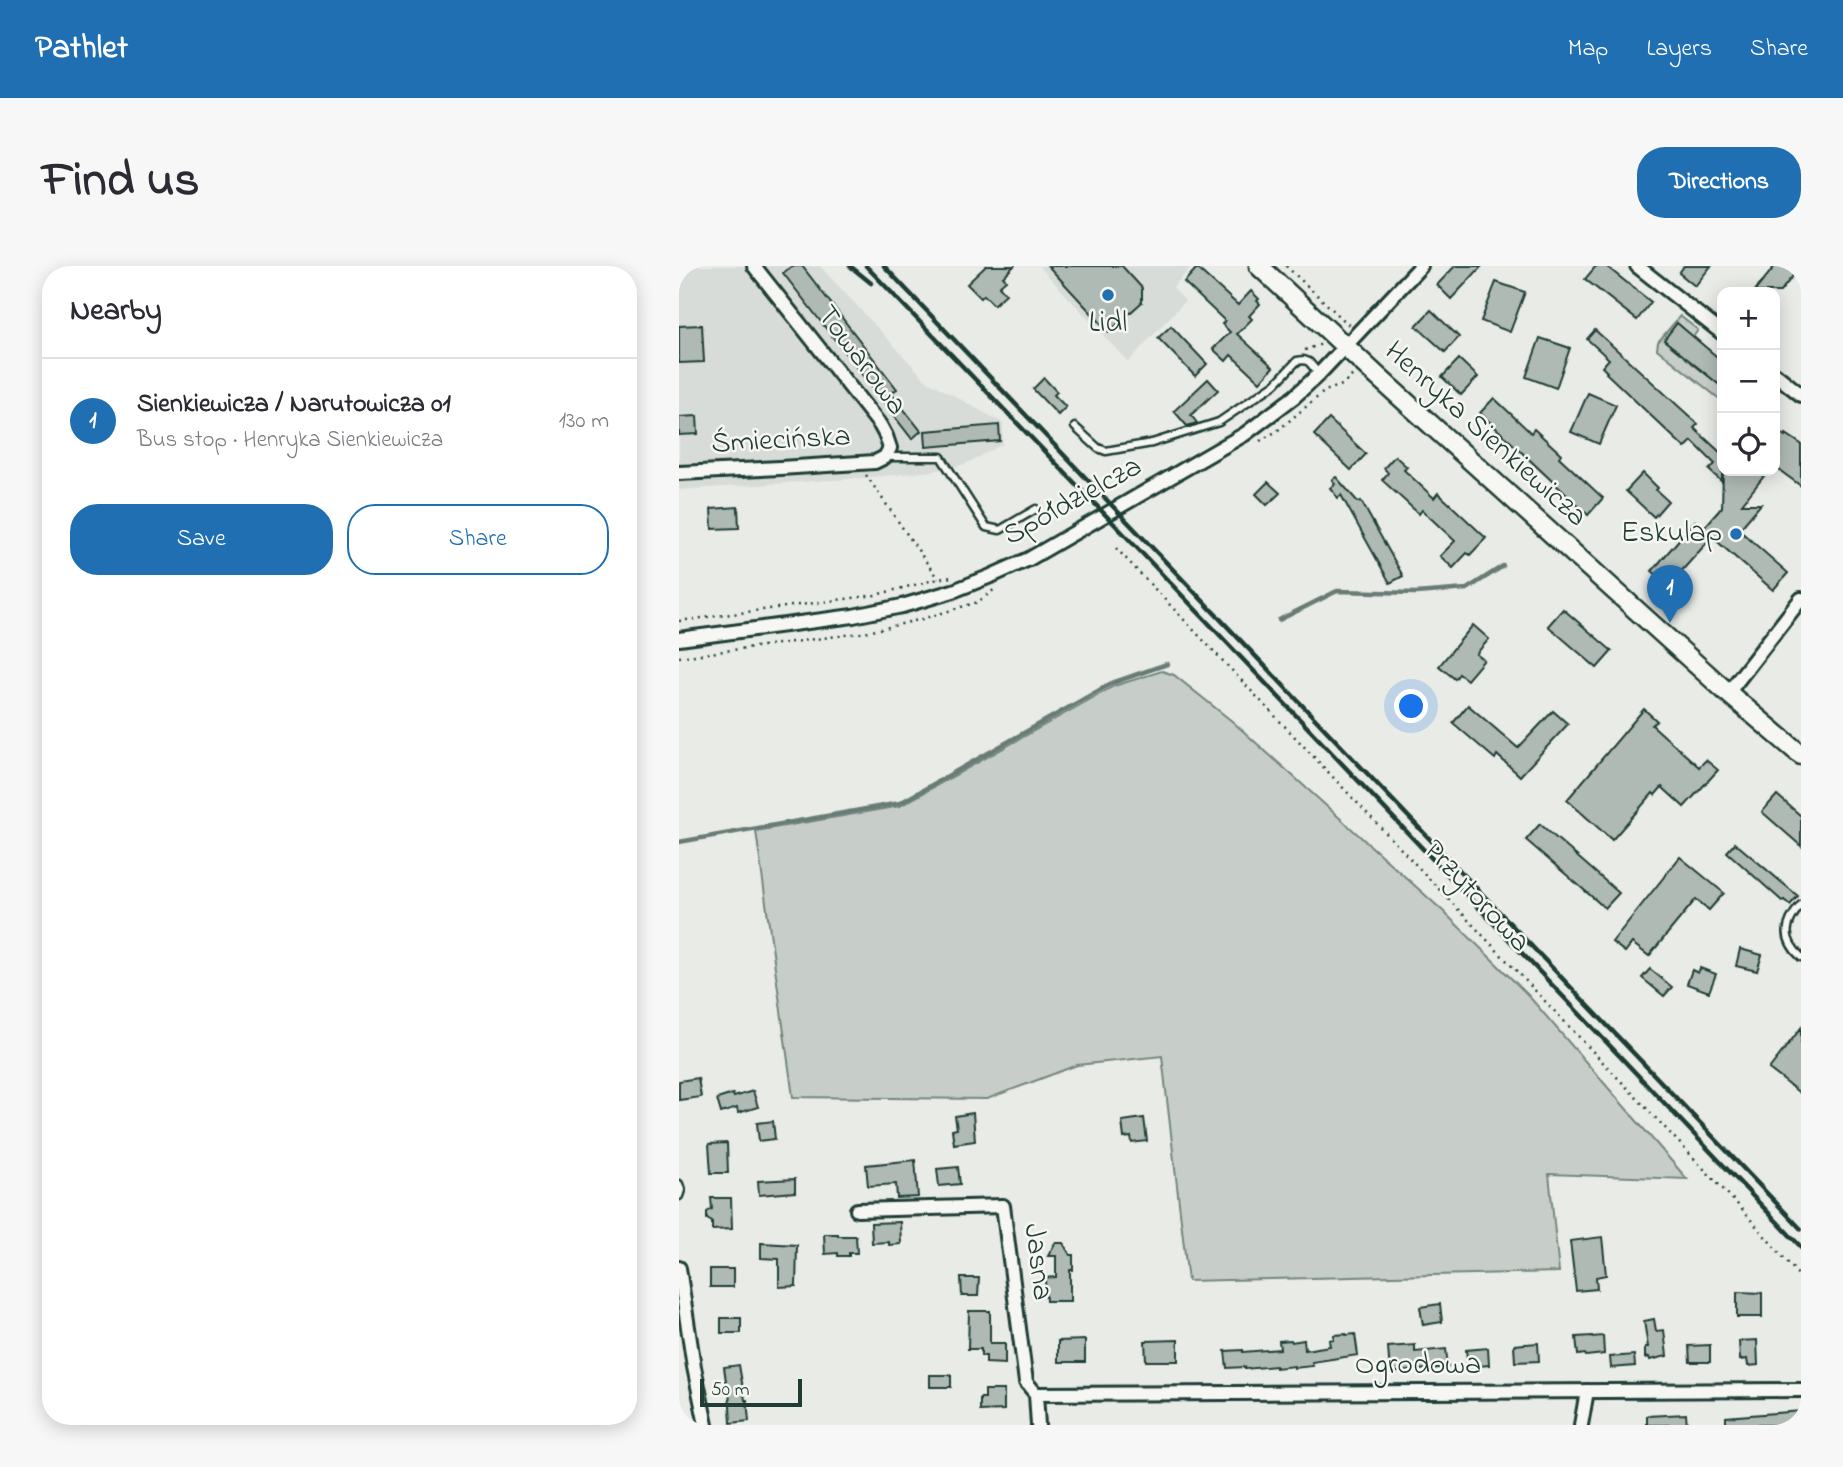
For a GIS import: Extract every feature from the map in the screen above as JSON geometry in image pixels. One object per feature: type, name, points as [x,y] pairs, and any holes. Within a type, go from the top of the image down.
[{"type":"street","name":"Towarowa","points":[[754,266],[880,425],[890,449],[885,457]]},
{"type":"street","name":"Henryka Sienkiewicza","points":[[1259,266],[1728,693],[1801,755]]},
{"type":"street","name":"Spółdzielcza","points":[[679,639],[853,616],[902,606],[953,592],[1029,559],[1245,434],[1294,397],[1319,374],[1421,266]]},
{"type":"street","points":[[1637,266],[1717,329]]},
{"type":"street","points":[[1780,378],[1801,395]]},
{"type":"street","name":"Śmiecińska","points":[[679,473],[875,462],[885,457]]},
{"type":"street","points":[[1728,693],[1801,599]]},
{"type":"street","name":"Jasna","points":[[857,1210],[1003,1206],[1026,1382],[1036,1394],[1038,1425]]},
{"type":"street","points":[[679,1268],[706,1425]]},
{"type":"street","name":"Ogrodowa","points":[[1036,1394],[1801,1390]]},
{"type":"street","points":[[1581,1425],[1587,1391]]},
{"type":"lane","points":[[1075,427],[1098,448],[1106,451],[1152,443],[1219,422],[1275,384],[1297,361],[1309,362],[1319,374]]},
{"type":"lane","points":[[885,457],[941,457],[986,527],[1000,530],[1036,509]]},
{"type":"lane","points":[[1801,905],[1789,922],[1787,935],[1790,946],[1801,957]]},
{"type":"lane","points":[[679,1184],[679,1196]]},
{"type":"path","points":[[1318,398],[1325,391],[1342,385],[1364,364]]},
{"type":"path","points":[[859,463],[938,579]]},
{"type":"path","name":"Przytorowa","points":[[1116,548],[1739,1206],[1801,1278]]},
{"type":"shaded area","points":[[679,266],[820,266],[926,380],[1003,423],[1003,444],[966,464],[934,471],[679,490]]},
{"type":"shaded area","points":[[1039,266],[1192,266],[1173,287],[1185,301],[1128,362]]},
{"type":"shaded area","points":[[1680,316],[1698,330],[1693,337],[1677,323],[1664,340],[1717,383],[1717,397],[1657,349],[1658,342]]},
{"type":"shaded area","points":[[1162,671],[1174,675],[1233,722],[1443,911],[1527,994],[1687,1179],[1549,1174],[1559,1272],[1188,1281],[1162,1056],[1077,1065],[987,1099],[793,1097],[756,831],[900,806],[1114,686]]},
{"type":"building","points":[[792,266],[802,266],[897,389],[891,393],[921,431],[912,439],[783,273]]},
{"type":"building","points":[[986,266],[1014,266],[1003,277],[1006,280],[999,286],[1006,294],[994,305],[984,295],[981,298],[967,284]]},
{"type":"building","name":"Lidl","points":[[1048,266],[1122,266],[1142,288],[1142,302],[1109,332]]},
{"type":"building","points":[[1455,266],[1482,266],[1451,299],[1437,285]]},
{"type":"building","points":[[1596,266],[1606,266],[1651,302],[1637,320],[1585,279]]},
{"type":"building","points":[[1684,266],[1711,266],[1695,286],[1679,273]]},
{"type":"building","points":[[1775,266],[1801,266],[1780,292],[1780,287],[1758,287]]},
{"type":"building","points":[[1197,268],[1238,305],[1251,291],[1259,299],[1257,301],[1260,304],[1249,316],[1252,319],[1237,334],[1273,367],[1260,382],[1231,355],[1226,361],[1213,349],[1230,332],[1222,324],[1225,321],[1184,282]]},
{"type":"building","points":[[1496,282],[1525,292],[1510,332],[1481,321]]},
{"type":"building","points":[[1431,310],[1459,337],[1445,352],[1416,326]]},
{"type":"building","points":[[1677,323],[1717,357],[1717,383],[1664,340]]},
{"type":"building","points":[[702,325],[704,362],[679,363],[679,326]]},
{"type":"building","points":[[1171,326],[1207,364],[1195,376],[1158,338]]},
{"type":"building","points":[[1595,330],[1698,424],[1694,428],[1717,449],[1717,476],[1722,476],[1722,482],[1709,470],[1715,464],[1692,441],[1685,448],[1606,373],[1602,367],[1609,359],[1587,339]]},
{"type":"building","points":[[1540,338],[1570,348],[1556,388],[1526,377]]},
{"type":"building","points":[[1459,359],[1478,377],[1461,395],[1442,377]]},
{"type":"building","points":[[1044,378],[1057,392],[1054,395],[1066,407],[1058,415],[1033,389]]},
{"type":"building","points":[[1208,379],[1218,390],[1191,415],[1197,423],[1187,426],[1174,411]]},
{"type":"building","points":[[1588,393],[1616,405],[1599,444],[1571,432]]},
{"type":"building","points":[[1494,398],[1531,433],[1534,429],[1561,454],[1559,457],[1603,498],[1588,515],[1480,413]]},
{"type":"building","points":[[697,416],[698,434],[679,435],[679,417]]},
{"type":"building","points":[[1329,419],[1366,454],[1351,470],[1314,435]]},
{"type":"building","points":[[999,425],[1000,441],[926,447],[925,431]]},
{"type":"building","name":"Eskulap","points":[[1780,432],[1801,444],[1801,486],[1780,471]]},
{"type":"building","points":[[1395,456],[1407,467],[1404,470],[1434,498],[1438,493],[1486,538],[1453,568],[1440,556],[1455,541],[1422,510],[1419,514],[1382,480],[1388,473],[1384,468]]},
{"type":"building","points":[[1643,473],[1668,501],[1654,517],[1626,491]]},
{"type":"building","name":"Eskulap","points":[[1723,476],[1764,476],[1742,504],[1761,504],[1739,530],[1788,573],[1773,590],[1712,537],[1669,585],[1652,571],[1695,521],[1703,529],[1722,507]]},
{"type":"building","points":[[1336,477],[1358,502],[1361,501],[1403,576],[1390,583],[1341,495],[1338,498],[1330,488],[1335,484],[1332,480]]},
{"type":"building","points":[[1268,482],[1280,493],[1267,505],[1256,494]]},
{"type":"building","points":[[738,507],[739,528],[712,529],[711,509]]},
{"type":"building","points":[[1563,609],[1612,651],[1597,668],[1548,626]]},
{"type":"building","points":[[1473,625],[1489,639],[1476,654],[1484,660],[1467,680],[1459,674],[1455,679],[1439,666]]},
{"type":"building","points":[[1468,705],[1518,748],[1553,711],[1568,724],[1520,776],[1497,755],[1495,759],[1453,723]]},
{"type":"building","points":[[1644,709],[1657,721],[1652,725],[1699,767],[1706,760],[1718,770],[1684,807],[1662,787],[1655,795],[1653,793],[1612,840],[1567,800]]},
{"type":"building","points":[[1777,795],[1801,816],[1801,846],[1762,812]]},
{"type":"building","points":[[1540,824],[1619,893],[1605,908],[1526,840]]},
{"type":"building","points":[[1735,843],[1798,896],[1790,905],[1727,852]]},
{"type":"building","points":[[1680,857],[1724,893],[1709,910],[1696,899],[1649,956],[1632,943],[1625,952],[1612,942]]},
{"type":"building","points":[[1740,949],[1762,955],[1757,971],[1736,966]]},
{"type":"building","points":[[1700,968],[1716,974],[1709,992],[1687,984],[1692,970],[1698,973]]},
{"type":"building","points":[[1650,969],[1672,987],[1664,996],[1642,978]]},
{"type":"building","points":[[1801,1028],[1801,1094],[1769,1069]]},
{"type":"building","points":[[698,1078],[701,1097],[679,1100],[679,1081]]},
{"type":"building","points":[[753,1091],[758,1107],[738,1113],[737,1108],[721,1113],[717,1099]]},
{"type":"building","points":[[973,1113],[975,1141],[954,1144],[952,1130],[957,1129],[955,1116]]},
{"type":"building","points":[[1144,1118],[1147,1141],[1132,1143],[1131,1137],[1124,1138],[1122,1121]]},
{"type":"building","points":[[773,1121],[775,1139],[759,1141],[757,1123]]},
{"type":"building","points":[[727,1143],[728,1173],[711,1173],[709,1144]]},
{"type":"building","points":[[915,1160],[918,1197],[897,1198],[896,1184],[868,1186],[866,1165]]},
{"type":"building","points":[[958,1167],[960,1184],[939,1186],[937,1169]]},
{"type":"building","points":[[795,1179],[795,1192],[759,1195],[758,1181]]},
{"type":"building","points":[[711,1198],[731,1198],[732,1229],[712,1230],[712,1222],[707,1219],[707,1212],[712,1209]]},
{"type":"building","points":[[900,1222],[901,1244],[872,1243],[871,1223]]},
{"type":"building","points":[[824,1234],[856,1236],[857,1253],[849,1253],[849,1256],[825,1254]]},
{"type":"building","points":[[1602,1237],[1606,1275],[1596,1277],[1597,1289],[1576,1291],[1570,1241]]},
{"type":"building","points":[[761,1243],[797,1245],[796,1286],[779,1287],[779,1259],[761,1258]]},
{"type":"building","points":[[1055,1243],[1063,1243],[1070,1255],[1073,1255],[1070,1301],[1046,1301],[1045,1278],[1056,1277],[1056,1256],[1048,1256]]},
{"type":"building","points":[[710,1269],[733,1269],[733,1287],[710,1287]]},
{"type":"building","points":[[961,1278],[979,1278],[978,1296],[962,1296]]},
{"type":"building","points":[[1737,1292],[1762,1293],[1762,1317],[1737,1317]]},
{"type":"building","points":[[1440,1304],[1442,1322],[1423,1325],[1420,1307]]},
{"type":"building","points":[[969,1311],[990,1311],[990,1343],[1005,1343],[1005,1364],[986,1363],[986,1356],[981,1356],[981,1349],[968,1349]]},
{"type":"building","points":[[721,1318],[741,1318],[741,1333],[721,1333]]},
{"type":"building","points":[[1654,1319],[1656,1331],[1664,1330],[1667,1356],[1650,1360],[1649,1357],[1645,1358],[1645,1347],[1648,1347],[1644,1321]]},
{"type":"building","points":[[1355,1334],[1358,1355],[1312,1362],[1313,1366],[1294,1368],[1227,1368],[1225,1351],[1280,1349],[1279,1341],[1291,1340],[1304,1340],[1305,1350],[1330,1346],[1329,1340],[1334,1339],[1334,1335]]},
{"type":"building","points":[[1603,1336],[1604,1354],[1578,1355],[1576,1337]]},
{"type":"building","points":[[1085,1340],[1085,1362],[1058,1362],[1058,1341]]},
{"type":"building","points":[[1178,1340],[1178,1361],[1146,1361],[1145,1341]]},
{"type":"building","points":[[1757,1340],[1758,1365],[1748,1366],[1747,1359],[1740,1360],[1739,1341]]},
{"type":"building","points":[[1538,1343],[1539,1361],[1515,1362],[1514,1345]]},
{"type":"building","points":[[1415,1345],[1415,1352],[1446,1349],[1448,1367],[1390,1373],[1388,1347]]},
{"type":"building","points":[[1710,1345],[1710,1362],[1690,1362],[1689,1346]]},
{"type":"building","points":[[1488,1348],[1489,1365],[1468,1367],[1466,1350]]},
{"type":"building","points":[[1634,1355],[1635,1366],[1611,1368],[1610,1357]]},
{"type":"building","points":[[739,1365],[749,1421],[731,1423],[729,1388],[724,1367]]},
{"type":"building","points":[[930,1375],[951,1375],[951,1387],[930,1387]]},
{"type":"building","points":[[985,1390],[1004,1390],[1004,1410],[980,1411],[980,1398],[985,1398]]},
{"type":"building","points":[[1801,1411],[1801,1425],[1726,1425],[1726,1417]]},
{"type":"building","points":[[1686,1414],[1687,1425],[1647,1425],[1647,1416]]},
{"type":"waterway","points":[[1279,620],[1337,591],[1416,593],[1467,589],[1503,566]]},
{"type":"waterway","points":[[679,842],[900,803],[1112,683],[1167,664]]},
{"type":"railway","points":[[850,266],[871,283]]},
{"type":"railway","points":[[866,266],[1801,1247]]},
{"type":"railway","points":[[884,266],[1801,1229]]},
{"type":"place","name":"Lidl","points":[[1108,295]]},
{"type":"place","name":"Eskulap","points":[[1736,534]]},
{"type":"place","name":"Sienkiewicza / Narutowicza 01","points":[[1670,623]]}]
